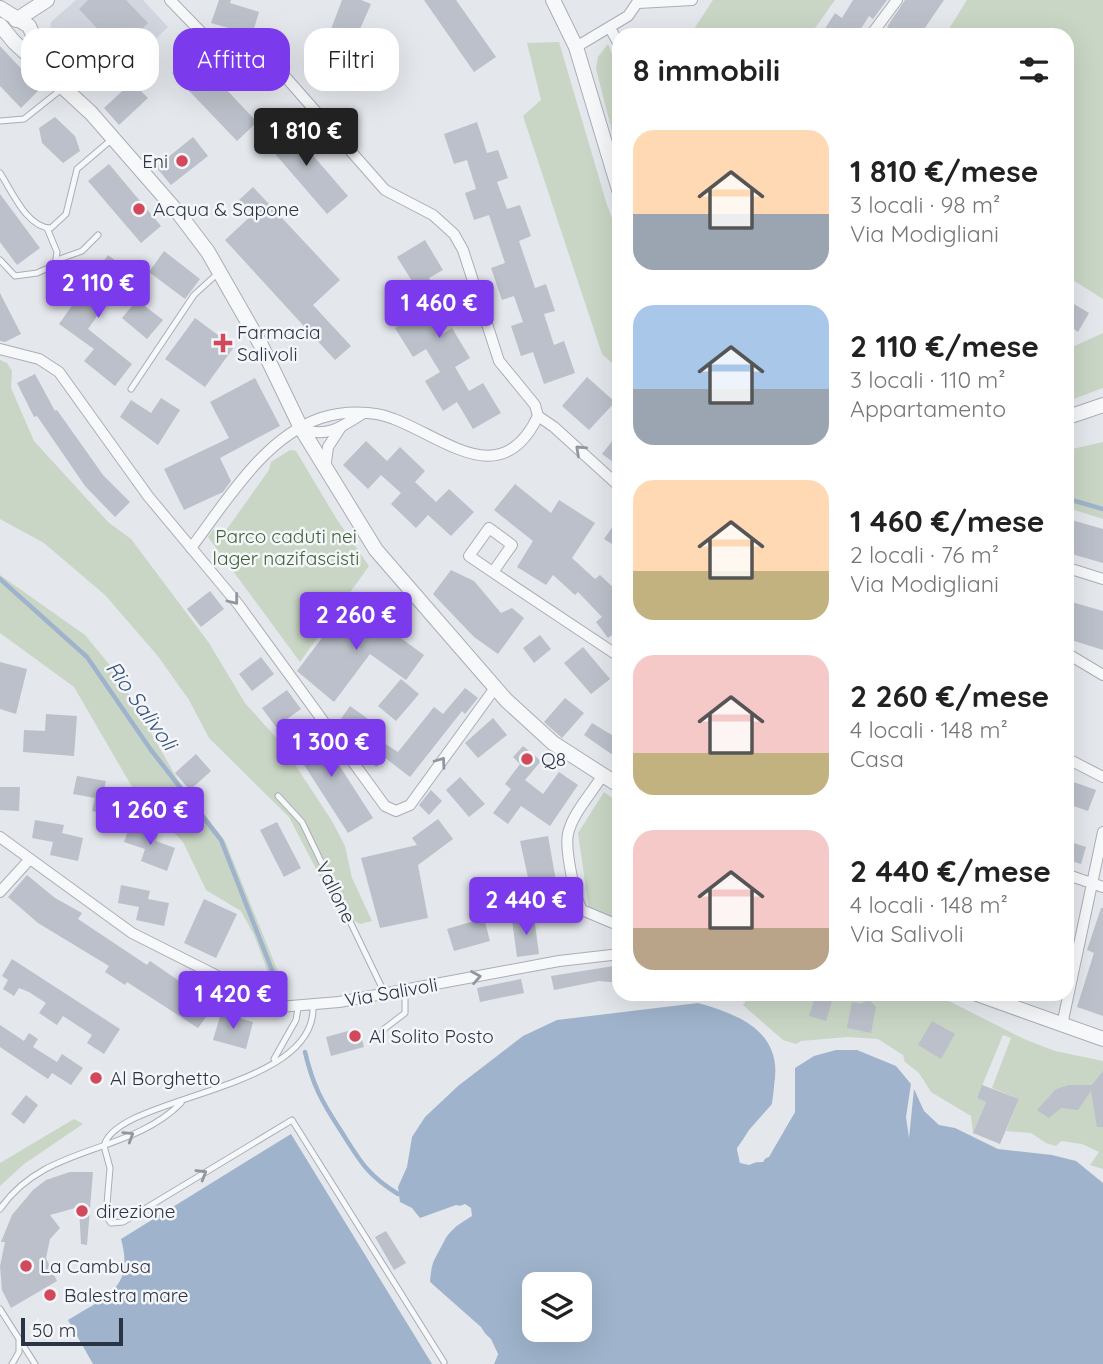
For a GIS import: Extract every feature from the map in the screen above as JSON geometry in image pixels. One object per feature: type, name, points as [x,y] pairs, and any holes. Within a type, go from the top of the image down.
[{"type":"street","points":[[170,0],[201,32],[282,73],[385,190],[446,226],[463,250],[499,361],[535,405],[538,416],[554,427],[612,480]]},
{"type":"street","points":[[553,0],[576,47],[612,166]]},
{"type":"street","points":[[576,47],[628,16],[638,1],[692,0]]},
{"type":"street","points":[[877,28],[897,0]]},
{"type":"street","points":[[16,20],[43,4]]},
{"type":"street","points":[[33,28],[43,4]]},
{"type":"street","points":[[0,8],[28,28]]},
{"type":"street","points":[[0,25],[21,47]]},
{"type":"street","points":[[610,27],[612,31]]},
{"type":"street","points":[[68,91],[78,100]]},
{"type":"street","points":[[71,91],[180,215],[220,272],[301,428],[376,551],[495,688],[537,730],[612,782]]},
{"type":"street","points":[[0,349],[39,359],[59,372],[148,496],[238,604],[385,806],[397,811],[410,805],[495,688]]},
{"type":"street","points":[[1074,415],[1103,405]]},
{"type":"street","points":[[191,548],[241,482],[277,444],[301,428],[331,415],[363,414],[394,419],[453,448],[488,457],[500,455],[518,446],[538,416]]},
{"type":"street","points":[[301,428],[320,434],[341,427],[363,414]]},
{"type":"street","points":[[325,469],[328,447],[341,427]]},
{"type":"street","points":[[1074,570],[1103,579]]},
{"type":"street","points":[[493,572],[612,652]]},
{"type":"street","points":[[1074,658],[1103,676]]},
{"type":"street","points":[[1074,762],[1103,777]]},
{"type":"street","points":[[602,776],[572,825],[568,841],[574,884],[582,910],[612,923]]},
{"type":"street","points":[[1074,978],[1097,886],[1103,832]]},
{"type":"street","name":"Via Salivoli","points":[[0,837],[118,924],[149,943],[270,1005],[313,1006],[559,961],[612,955]]},
{"type":"street","points":[[0,892],[30,859]]},
{"type":"street","points":[[1074,877],[1097,886]]},
{"type":"street","points":[[996,1001],[1103,1039]]},
{"type":"street","points":[[1062,1026],[1068,1001]]},
{"type":"lane","points":[[0,121],[24,119],[60,91]]},
{"type":"lane","points":[[0,173],[31,220],[41,228],[47,228],[56,225],[66,214],[77,169],[113,138]]},
{"type":"lane","points":[[47,228],[57,260]]},
{"type":"lane","points":[[0,260],[9,272],[24,276],[82,251],[98,235]]},
{"type":"lane","points":[[131,389],[194,295],[220,272]]},
{"type":"lane","name":"Vallone","points":[[278,796],[302,822],[385,994]]},
{"type":"lane","points":[[380,1040],[384,1029],[405,1013],[405,990]]},
{"type":"lane","points":[[313,1006],[311,1024],[298,1042],[272,1062],[238,1082],[181,1103],[157,1107],[112,1130],[104,1146],[110,1168],[106,1216],[115,1224],[292,1120],[444,1362]]},
{"type":"lane","points":[[272,1062],[296,1020],[298,1007]]},
{"type":"lane","points":[[0,1209],[35,1174],[65,1158],[121,1142],[171,1113],[181,1103]]},
{"type":"lane","points":[[0,1309],[35,1364]]},
{"type":"lane","points":[[12,1364],[19,1352],[18,1338]]},
{"type":"shaded area","points":[[76,0],[143,0],[168,27],[159,36],[159,28],[50,28],[51,22]]},
{"type":"green space","points":[[713,0],[835,0],[815,28],[695,28]]},
{"type":"green space","points":[[967,0],[1103,0],[1103,299],[1074,281],[1074,28],[949,28]]},
{"type":"green space","points":[[559,42],[612,218],[612,363],[602,354],[523,116],[541,100],[527,43]]},
{"type":"green space","points":[[608,44],[612,54],[612,131],[596,69],[598,57]]},
{"type":"green space","points":[[1103,333],[1103,388],[1074,399],[1074,346]]},
{"type":"green space","points":[[0,360],[7,363],[12,371],[11,388],[34,441],[108,522],[131,539],[209,643],[245,703],[280,742],[332,821],[345,846],[352,878],[372,921],[360,924],[338,911],[289,817],[209,738],[189,700],[157,655],[105,595],[44,543],[0,519]]},
{"type":"green space","points":[[1103,442],[1103,519],[1074,510],[1074,449]]},
{"type":"green space","name":"Parco caduti nei lager nazifascisti","points":[[290,450],[296,451],[336,518],[369,566],[300,662],[208,537],[213,530],[227,529],[269,470],[271,462]]},
{"type":"green space","points":[[0,575],[85,635],[117,674],[178,780],[225,841],[287,994],[275,991],[254,935],[241,911],[206,890],[183,842],[135,792],[74,687],[0,633]]},
{"type":"green space","points":[[604,792],[612,798],[612,918],[589,910],[578,833]]},
{"type":"green space","points":[[746,1001],[949,1001],[1024,1039],[1055,1051],[1103,1061],[1103,1169],[1090,1165],[1099,1152],[1082,1144],[1061,1141],[1056,1146],[1031,1133],[1006,1131],[1019,1099],[992,1088],[1011,1038],[1003,1035],[977,1098],[986,1102],[973,1133],[971,1116],[931,1092],[919,1073],[905,1062],[903,1055],[878,1039],[847,1037],[801,1041],[796,1044],[783,1040],[743,1005]]},
{"type":"green space","points":[[74,1119],[83,1124],[24,1164],[0,1186],[0,1163]]},
{"type":"water","points":[[698,1003],[741,1019],[763,1036],[771,1048],[775,1062],[775,1079],[771,1106],[737,1148],[740,1163],[749,1165],[769,1157],[795,1112],[795,1068],[814,1056],[836,1050],[857,1050],[896,1066],[911,1084],[906,1117],[909,1138],[914,1089],[924,1111],[939,1125],[955,1128],[998,1149],[1052,1155],[1076,1161],[1103,1183],[1103,1364],[494,1364],[498,1354],[481,1327],[430,1282],[437,1252],[448,1235],[471,1216],[471,1208],[456,1205],[420,1218],[412,1208],[400,1202],[398,1187],[407,1167],[412,1137],[425,1117],[458,1086],[523,1036],[557,1020]]},
{"type":"water","points":[[291,1134],[432,1364],[93,1364],[68,1320],[105,1297],[120,1281],[124,1270],[121,1239]]},
{"type":"pier","points":[[777,1062],[780,1062],[776,1105],[751,1132],[741,1149],[743,1160],[762,1159],[766,1155],[792,1111],[792,1066],[795,1068],[795,1112],[763,1162],[740,1163],[737,1149],[749,1130],[772,1104]]},
{"type":"pier","points":[[465,1204],[471,1208],[472,1216],[450,1230],[430,1268],[430,1282],[491,1339],[498,1354],[494,1364],[491,1364],[494,1355],[479,1329],[426,1283],[427,1266],[447,1228],[469,1213],[464,1208],[457,1208],[428,1221],[416,1219],[428,1218]]},
{"type":"building","points":[[88,0],[126,0],[148,23],[143,28],[97,28],[79,9]]},
{"type":"building","points":[[219,0],[231,0],[230,3],[259,12],[254,28],[228,28],[211,23]]},
{"type":"building","points":[[342,0],[361,0],[371,4],[360,28],[331,28]]},
{"type":"building","points":[[424,0],[456,0],[496,57],[474,72]]},
{"type":"building","points":[[853,0],[887,0],[873,19],[869,16],[861,28],[825,28],[835,13],[842,18]]},
{"type":"building","points":[[905,0],[944,0],[925,28],[887,27]]},
{"type":"building","points":[[0,46],[21,69],[21,91],[38,91],[21,108],[0,86]]},
{"type":"building","points":[[122,91],[141,91],[148,98],[119,125],[104,108]]},
{"type":"building","points":[[189,91],[228,91],[257,122],[237,141]]},
{"type":"building","points":[[55,117],[75,136],[80,151],[63,163],[42,143],[39,128]]},
{"type":"building","points":[[477,122],[487,153],[498,150],[508,178],[497,182],[507,209],[520,205],[531,236],[519,241],[535,288],[546,284],[555,311],[544,314],[554,345],[564,341],[575,373],[544,384],[533,352],[521,356],[511,326],[523,322],[514,296],[502,300],[491,268],[505,263],[489,215],[474,220],[465,193],[476,189],[467,160],[454,164],[444,134]]},
{"type":"building","points":[[285,123],[348,196],[327,214],[264,141]]},
{"type":"building","name":"Eni","points":[[193,137],[208,156],[171,185],[156,167]]},
{"type":"building","points":[[109,164],[161,226],[141,243],[88,181]]},
{"type":"building","points":[[253,187],[340,280],[313,305],[351,346],[335,360],[225,240],[253,214],[239,200]]},
{"type":"building","points":[[0,194],[40,248],[17,265],[0,242]]},
{"type":"building","points":[[425,240],[443,270],[429,278],[443,303],[425,313],[439,336],[452,328],[470,358],[455,367],[469,391],[483,383],[501,413],[473,429],[457,402],[443,411],[425,381],[440,372],[426,349],[413,357],[395,328],[413,317],[397,290],[412,281],[397,257]]},
{"type":"building","points":[[164,251],[200,279],[185,299],[149,272]]},
{"type":"building","points":[[108,255],[129,271],[88,329],[132,364],[115,386],[84,361],[94,349],[59,324]]},
{"type":"building","points":[[0,293],[21,334],[5,342],[0,341]]},
{"type":"building","points":[[137,300],[163,320],[147,339],[122,318]]},
{"type":"building","points":[[1074,304],[1089,313],[1078,332],[1074,329]]},
{"type":"building","points":[[195,318],[234,347],[205,387],[165,359]]},
{"type":"building","points":[[35,374],[55,411],[57,410],[103,475],[130,502],[115,517],[85,486],[37,416],[34,417],[17,383]]},
{"type":"building","points":[[587,377],[612,399],[612,405],[589,430],[562,406]]},
{"type":"building","points":[[255,378],[280,426],[220,458],[231,481],[223,492],[184,510],[164,469],[229,438],[210,402]]},
{"type":"building","points":[[161,398],[180,410],[158,445],[120,417],[131,400],[151,413]]},
{"type":"building","points":[[366,441],[387,461],[400,447],[425,471],[415,482],[436,502],[449,489],[474,512],[451,536],[428,515],[416,528],[391,504],[401,493],[381,475],[368,489],[343,465]]},
{"type":"building","points":[[612,441],[612,461],[602,454]]},
{"type":"building","points":[[515,484],[551,513],[559,500],[595,523],[572,558],[595,579],[600,575],[612,586],[612,635],[608,638],[596,622],[602,617],[578,592],[575,595],[553,575],[546,585],[517,567],[533,541],[494,510]]},
{"type":"building","points":[[1074,521],[1103,529],[1103,563],[1074,555]]},
{"type":"building","points":[[612,528],[612,544],[604,539]]},
{"type":"building","points":[[451,570],[474,581],[501,613],[512,608],[524,618],[498,654],[474,637],[433,594]]},
{"type":"building","points":[[210,591],[224,609],[201,627],[187,609]]},
{"type":"building","points":[[350,601],[424,655],[406,680],[370,654],[334,702],[297,671]]},
{"type":"building","points":[[1074,603],[1103,611],[1103,650],[1074,641]]},
{"type":"building","points":[[540,635],[551,649],[534,663],[523,648]]},
{"type":"building","points":[[583,647],[610,679],[591,694],[564,663]]},
{"type":"building","points":[[261,657],[274,674],[252,691],[239,674]]},
{"type":"building","points":[[0,662],[27,669],[16,714],[0,709]]},
{"type":"building","points":[[401,679],[419,694],[396,721],[378,706]]},
{"type":"building","points":[[465,688],[478,698],[465,714],[462,711],[410,777],[384,757],[377,767],[356,753],[352,748],[356,742],[336,726],[350,706],[375,724],[368,733],[398,752],[434,707],[443,714]]},
{"type":"building","points":[[287,690],[301,709],[276,727],[262,708]]},
{"type":"building","points":[[565,698],[584,713],[562,738],[544,722]]},
{"type":"building","points":[[46,714],[77,716],[74,756],[23,752],[24,730],[45,731]]},
{"type":"building","points":[[493,718],[507,735],[478,758],[465,743]]},
{"type":"building","points":[[592,723],[612,735],[612,754],[584,735]]},
{"type":"building","points":[[314,726],[373,818],[348,833],[288,740]]},
{"type":"building","points":[[523,746],[541,761],[525,780],[543,794],[559,772],[578,785],[550,826],[521,806],[508,824],[493,813],[511,789],[505,784],[520,764],[513,757]]},
{"type":"building","points":[[196,754],[211,771],[190,790],[175,773]]},
{"type":"building","points":[[77,776],[106,781],[104,789],[125,794],[120,817],[92,811],[95,798],[73,794]]},
{"type":"building","points":[[460,777],[485,804],[469,817],[446,790]]},
{"type":"building","points":[[1074,782],[1096,790],[1088,811],[1074,806]]},
{"type":"building","points":[[0,787],[20,787],[19,811],[0,810]]},
{"type":"building","points":[[431,790],[442,801],[429,815],[419,805]]},
{"type":"building","points":[[438,819],[453,839],[418,865],[428,918],[380,928],[361,858],[417,845],[412,838]]},
{"type":"building","points":[[35,820],[64,825],[62,833],[83,838],[78,861],[50,855],[53,842],[32,838]]},
{"type":"building","points":[[277,822],[301,868],[284,877],[260,830]]},
{"type":"building","points":[[130,825],[158,834],[156,841],[175,848],[167,871],[141,861],[145,849],[124,842]]},
{"type":"building","points":[[548,836],[561,909],[536,914],[520,841]]},
{"type":"building","points":[[1074,843],[1086,847],[1081,864],[1074,862]]},
{"type":"building","points":[[27,875],[55,898],[82,913],[78,919],[147,965],[150,961],[188,987],[192,981],[219,999],[198,1028],[127,982],[125,985],[105,972],[109,966],[38,923],[8,897]]},
{"type":"building","points":[[121,885],[150,891],[148,899],[169,903],[164,926],[136,920],[139,907],[118,903]]},
{"type":"building","points":[[204,899],[237,914],[216,958],[184,943]]},
{"type":"building","points":[[1101,908],[1103,1016],[1077,1007],[1094,953],[1087,950]]},
{"type":"building","points":[[534,917],[539,954],[517,957],[512,920]]},
{"type":"building","points":[[484,918],[490,941],[454,951],[447,929]]},
{"type":"building","points":[[12,959],[120,1029],[104,1054],[87,1043],[92,1035],[63,1016],[57,1025],[39,1013],[46,1003],[29,992],[19,988],[14,996],[3,989],[8,980],[2,976]]},
{"type":"building","points":[[612,966],[612,982],[599,981],[554,990],[551,976]]},
{"type":"building","points":[[521,979],[524,993],[480,1002],[477,988]]},
{"type":"building","points":[[814,1001],[832,1001],[826,1021],[809,1016]]},
{"type":"building","points":[[870,1001],[876,1007],[871,1033],[847,1028],[852,1002],[860,1004]]},
{"type":"building","points":[[221,1013],[253,1022],[246,1049],[213,1040]]},
{"type":"building","points":[[932,1021],[955,1034],[941,1059],[918,1045]]},
{"type":"building","points":[[0,1025],[24,1041],[29,1033],[38,1039],[33,1047],[57,1062],[62,1054],[83,1068],[71,1085],[52,1073],[48,1079],[0,1047]]},
{"type":"building","points":[[359,1028],[364,1047],[331,1056],[326,1037]]},
{"type":"building","points":[[1103,1071],[1103,1127],[1097,1127],[1091,1091],[1078,1110],[1061,1108],[1049,1118],[1037,1110],[1056,1089],[1069,1085],[1092,1085]]},
{"type":"building","points":[[982,1085],[1019,1099],[1000,1144],[973,1133],[986,1102],[977,1098]]},
{"type":"building","points":[[26,1095],[38,1105],[24,1124],[11,1114]]},
{"type":"building","points":[[70,1172],[93,1172],[87,1245],[81,1244],[79,1207],[50,1215],[60,1228],[50,1239],[46,1258],[57,1281],[11,1308],[2,1290],[0,1266],[5,1242],[1,1242],[12,1215],[33,1190],[46,1180]]},
{"type":"building","points":[[386,1231],[406,1263],[394,1270],[375,1237]]},
{"type":"waterway","points":[[1074,501],[1103,509]]},
{"type":"waterway","name":"Rio Salivoli","points":[[0,579],[87,657],[151,750],[221,840],[279,988]]},
{"type":"waterway","name":"Rio Salivoli","points":[[305,1052],[319,1093],[354,1151],[371,1174],[398,1194]]},
{"type":"place","name":"Eni","points":[[182,161]]},
{"type":"place","name":"Acqua & Sapone","points":[[139,209]]},
{"type":"place","name":"Farmacia Salivoli","points":[[223,343]]},
{"type":"place","name":"Q8","points":[[527,759]]},
{"type":"place","name":"Al Solito Posto","points":[[355,1036]]},
{"type":"place","name":"Al Borghetto","points":[[96,1078]]},
{"type":"place","name":"direzione","points":[[82,1211]]},
{"type":"place","name":"La Cambusa","points":[[26,1266]]},
{"type":"place","name":"Balestra mare","points":[[50,1295]]}]
